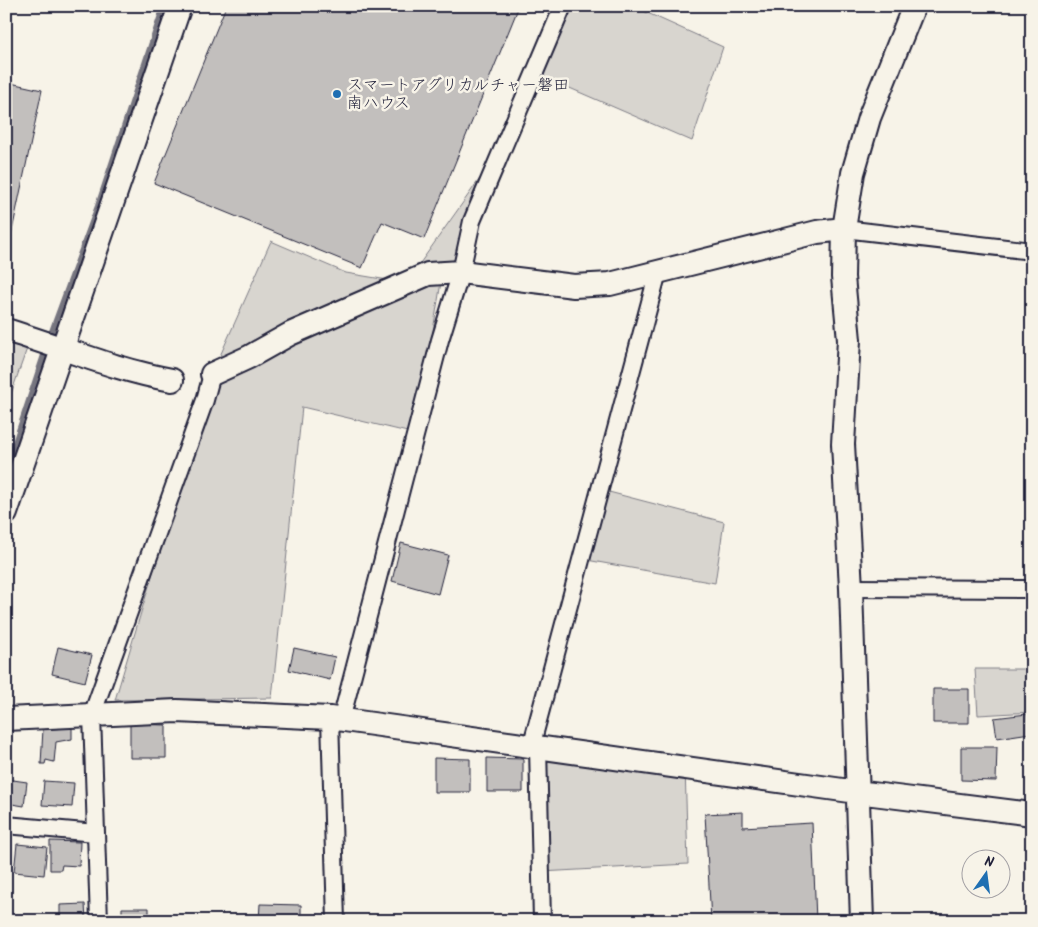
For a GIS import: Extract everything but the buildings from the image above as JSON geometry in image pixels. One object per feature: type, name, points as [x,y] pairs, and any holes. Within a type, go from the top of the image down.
[{"type":"street","points":[[6,513],[180,6]]},
{"type":"street","points":[[336,921],[335,719],[440,340],[461,272],[472,222],[563,6]]},
{"type":"street","points":[[862,921],[852,588],[843,444],[849,340],[843,277],[844,229],[853,173],[868,118],[914,6]]},
{"type":"street","points":[[99,921],[92,715],[202,409],[212,374],[249,357],[290,334],[428,274],[461,272],[574,286],[610,284],[817,232],[844,229],[1032,251]]},
{"type":"street","points":[[542,921],[535,747],[658,272]]},
{"type":"street","points":[[6,330],[145,375],[172,380]]},
{"type":"street","points":[[852,588],[1032,589]]},
{"type":"street","points":[[6,719],[177,711],[335,719],[857,792],[1032,814]]},
{"type":"street","points":[[6,826],[96,833]]},
{"type":"shaded area","points":[[563,6],[632,6],[723,47],[692,141],[535,73]]},
{"type":"shaded area","points":[[505,143],[461,272],[442,276],[416,434],[302,407],[272,698],[115,700],[212,374],[271,241],[346,273],[406,283]]},
{"type":"shaded area","points":[[6,330],[31,337],[6,408]]},
{"type":"shaded area","points":[[609,492],[724,522],[715,583],[581,559]]},
{"type":"shaded area","points":[[975,669],[1032,669],[1032,712],[978,715]]},
{"type":"shaded area","points":[[538,747],[685,768],[688,864],[541,872]]},
{"type":"waterway","points":[[6,470],[51,334],[98,206],[164,6]]},
{"type":"place","name":"スマートアグリカルチャー磐田 南ハウス","points":[[337,94]]}]
